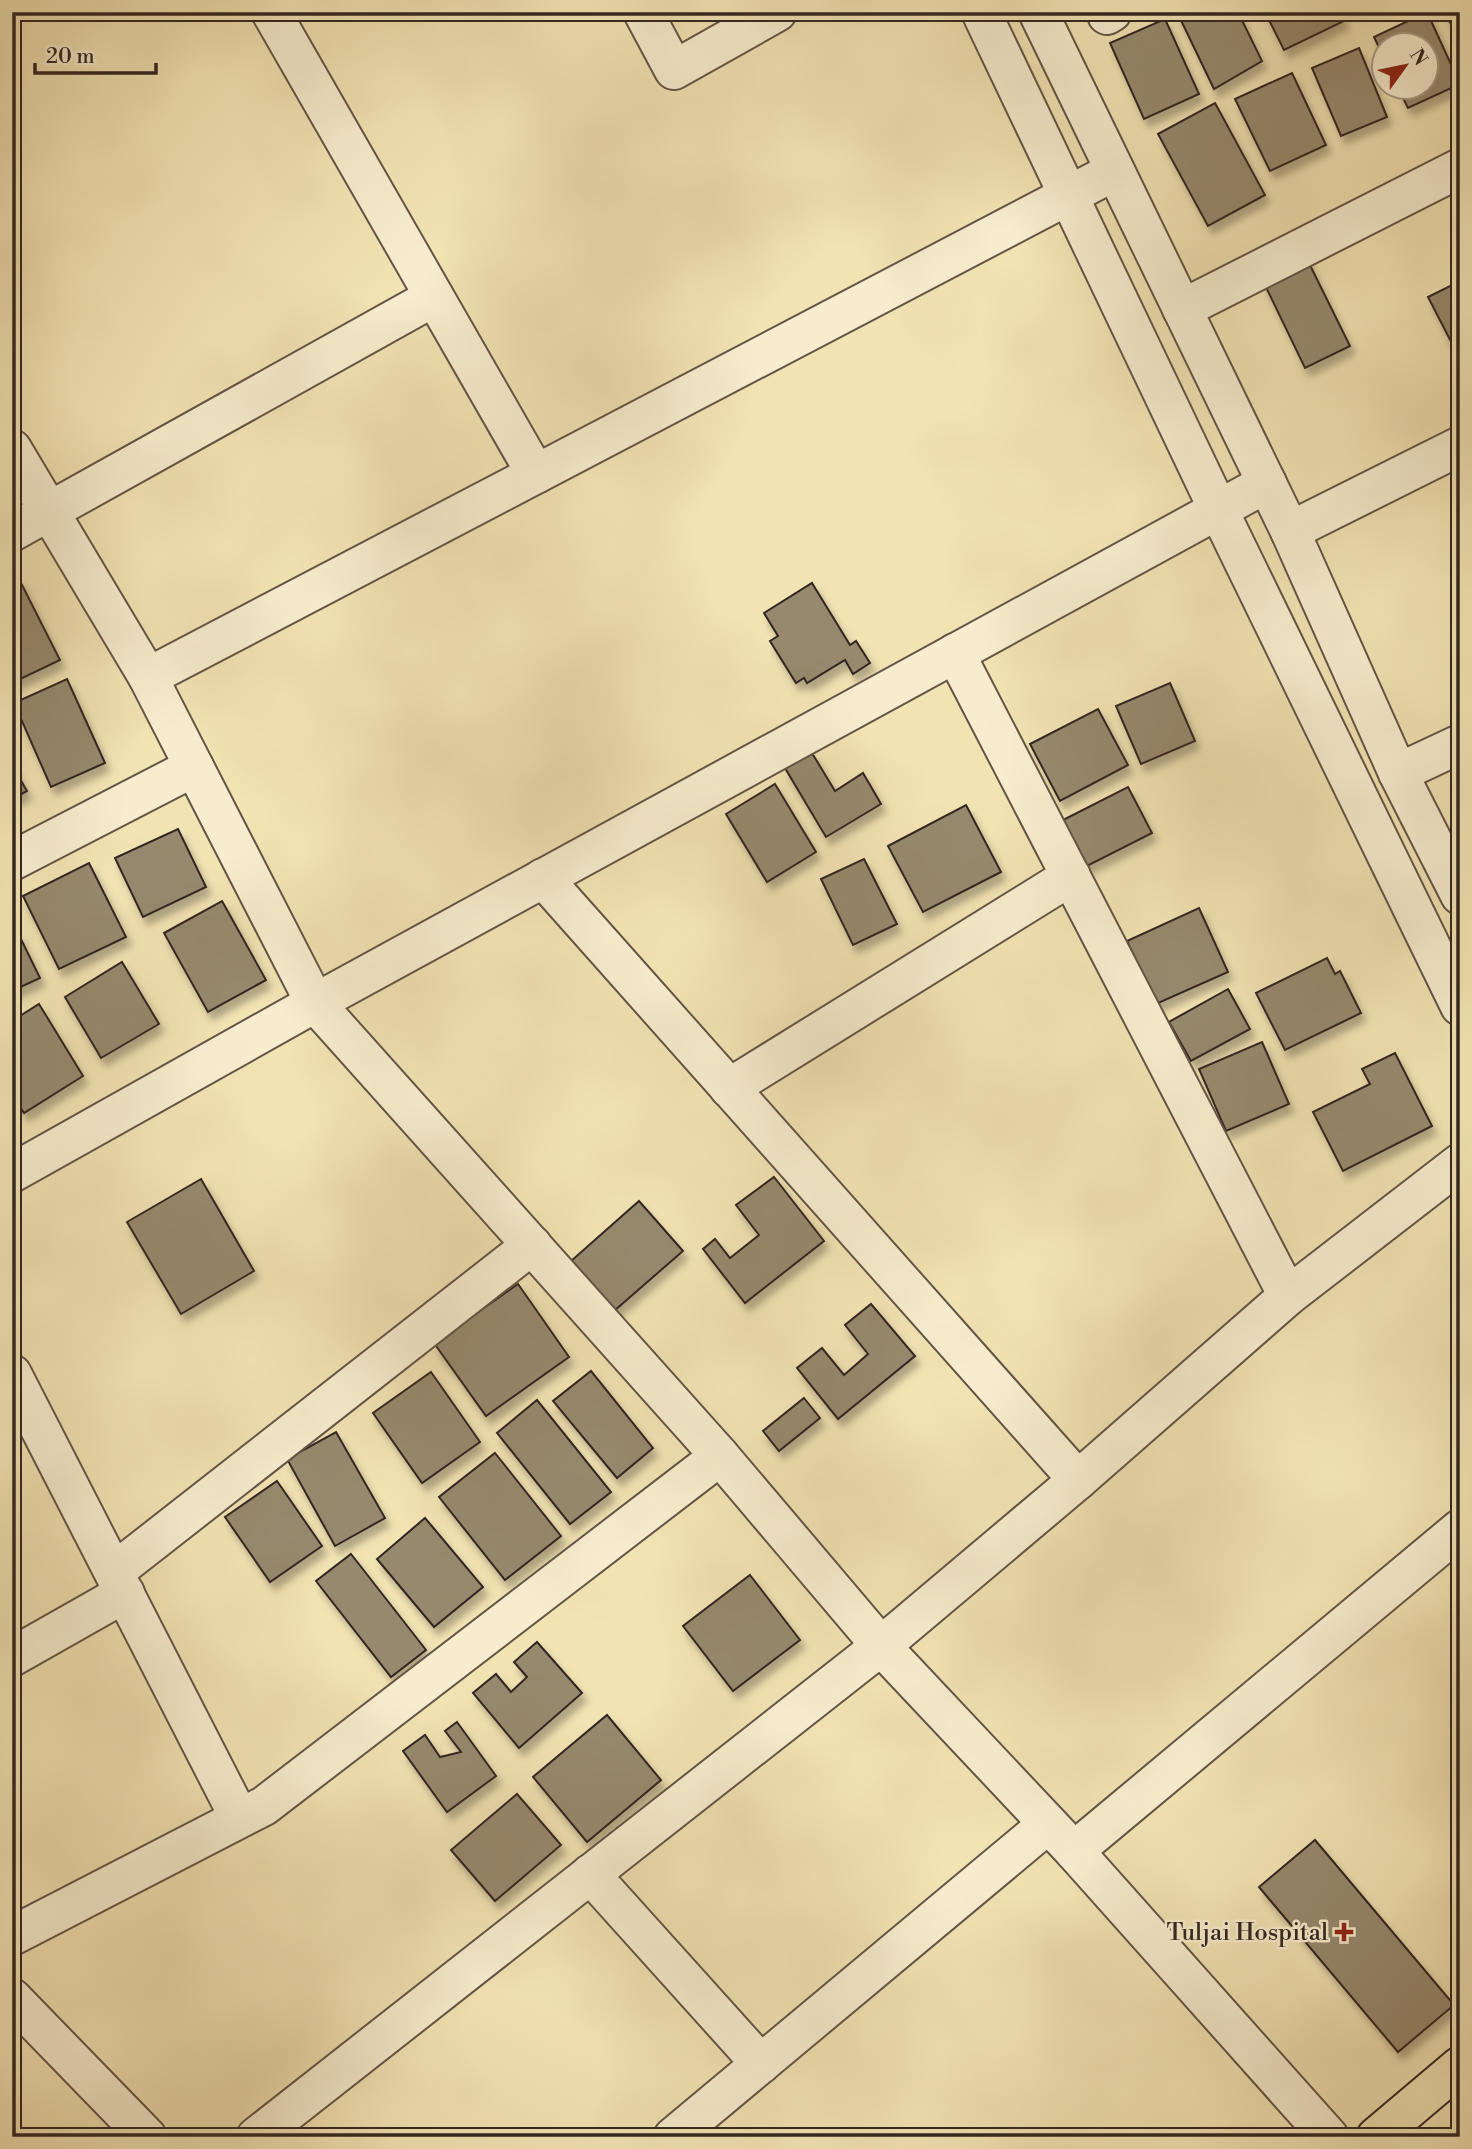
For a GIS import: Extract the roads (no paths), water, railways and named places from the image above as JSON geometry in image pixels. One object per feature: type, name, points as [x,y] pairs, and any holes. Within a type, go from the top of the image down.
[{"type":"main road","points":[[1376,2137],[1460,2066]]},
{"type":"street","points":[[271,12],[536,474]]},
{"type":"street","points":[[643,12],[674,70],[777,12]]},
{"type":"street","points":[[981,12],[1218,509],[1460,1006]]},
{"type":"street","points":[[1038,12],[1290,531],[1398,773],[1460,895]]},
{"type":"street","points":[[1182,309],[1460,168]]},
{"type":"street","points":[[148,677],[1068,194],[1115,172]]},
{"type":"street","points":[[12,531],[434,297]]},
{"type":"street","points":[[1290,531],[1460,446]]},
{"type":"street","points":[[12,449],[148,677],[315,1003],[720,1456],[881,1646],[1061,1837],[1329,2137]]},
{"type":"street","points":[[12,1173],[315,1003],[1266,483]]},
{"type":"street","points":[[955,653],[1288,1296]]},
{"type":"street","points":[[1398,773],[1460,744]]},
{"type":"street","points":[[12,861],[194,767]]},
{"type":"street","points":[[729,1088],[1071,876]]},
{"type":"street","points":[[543,878],[1078,1480]]},
{"type":"street","points":[[256,2137],[881,1646],[1078,1480],[1288,1296],[1460,1164]]},
{"type":"street","points":[[12,1657],[120,1583],[531,1245]]},
{"type":"street","points":[[12,1374],[239,1817]]},
{"type":"street","points":[[12,1936],[264,1806],[720,1456]]},
{"type":"street","points":[[673,2137],[761,2064],[1460,1529]]},
{"type":"street","points":[[590,1874],[761,2064]]},
{"type":"street","points":[[12,1998],[147,2137]]},
{"type":"place","name":"Tuljai Hospital","points":[[1344,1932]]}]
